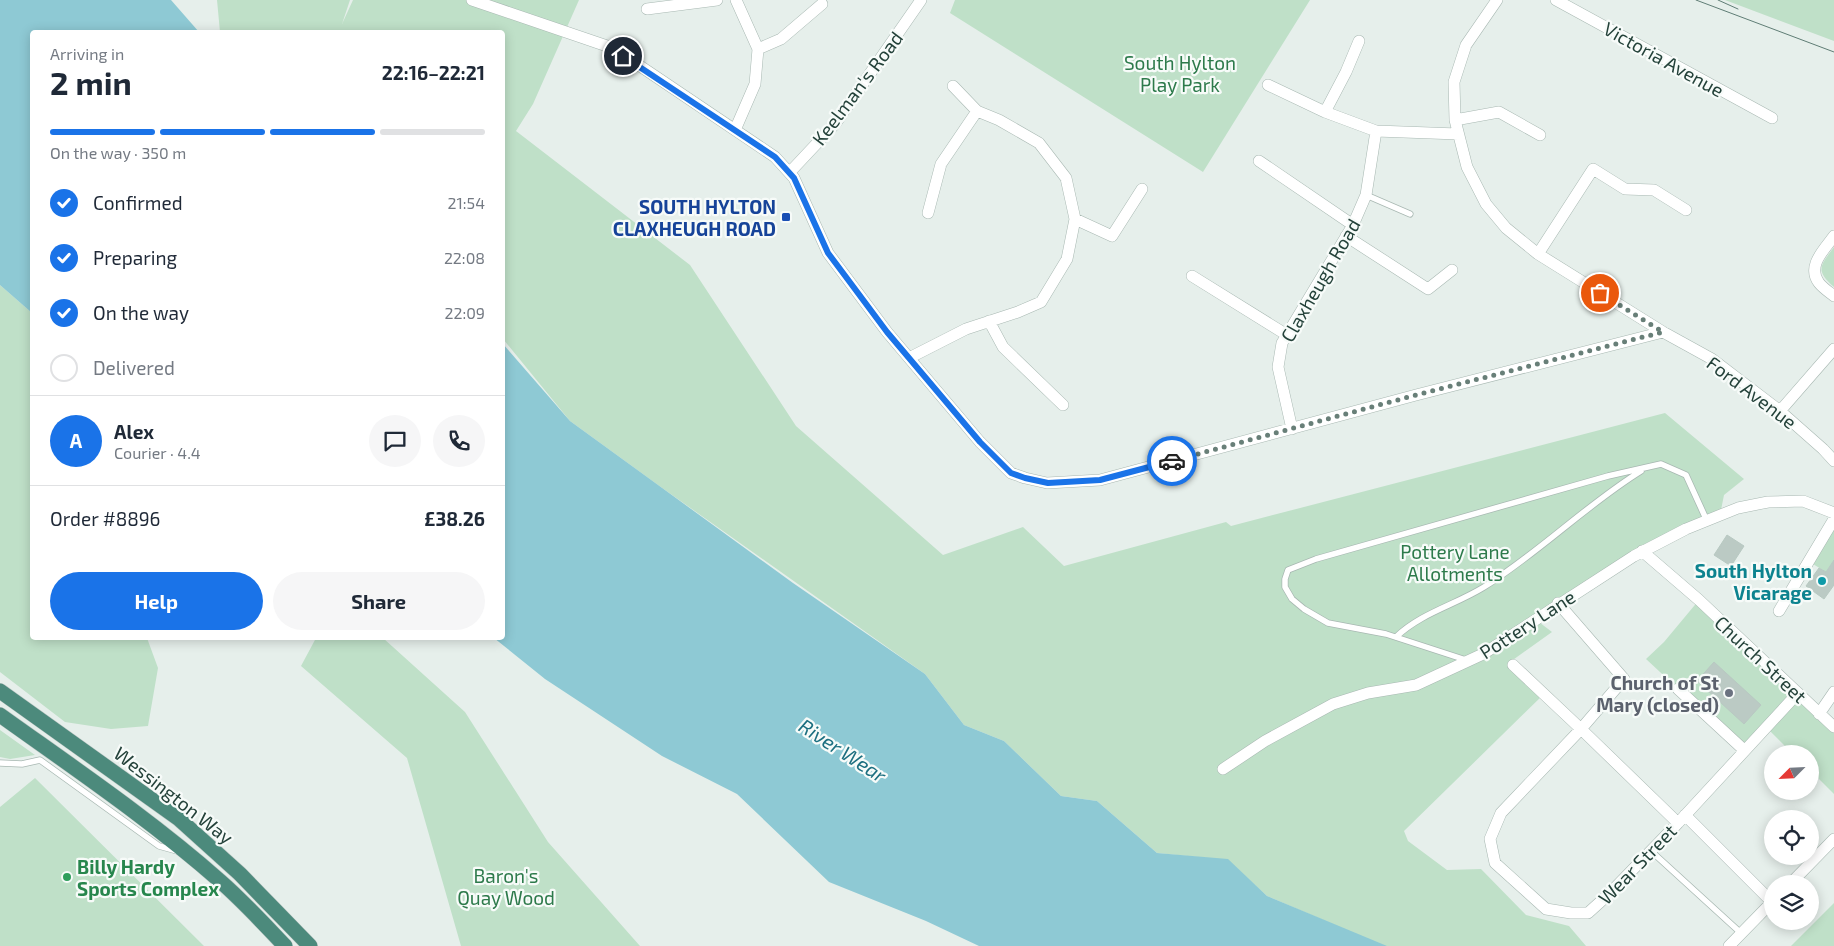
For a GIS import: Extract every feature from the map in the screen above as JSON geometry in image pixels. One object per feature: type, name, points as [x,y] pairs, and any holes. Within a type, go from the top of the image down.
[{"type":"highway","name":"Wessington Way","points":[[0,691],[179,820],[240,874],[310,946]]},
{"type":"highway","name":"Wessington Way","points":[[0,715],[93,782],[222,882],[284,946]]},
{"type":"street","points":[[472,0],[607,46],[640,66],[775,157],[794,178],[828,253],[887,332],[980,442],[1011,473],[1025,478],[1048,483],[1100,480],[1416,395],[1663,332]]},
{"type":"street","points":[[647,9],[717,0]]},
{"type":"street","points":[[736,0],[758,49],[756,84],[736,130]]},
{"type":"street","name":"Keelman's Road","points":[[790,172],[835,124],[921,0]]},
{"type":"street","name":"Ford Avenue","points":[[1497,0],[1466,45],[1454,82],[1454,120],[1467,167],[1486,204],[1506,228],[1538,254],[1663,332],[1712,359],[1780,411],[1834,461]]},
{"type":"street","name":"Victoria Avenue","points":[[1556,0],[1772,118]]},
{"type":"street","points":[[758,49],[781,39],[822,4]]},
{"type":"street","points":[[1325,112],[1346,72],[1359,41]]},
{"type":"street","points":[[1268,85],[1325,112],[1376,131],[1458,134]]},
{"type":"street","points":[[909,358],[966,329],[1018,312],[1041,302],[1067,259],[1075,219],[1066,178],[1039,143],[999,120],[977,111],[953,86]]},
{"type":"street","points":[[928,213],[941,164],[977,111]]},
{"type":"street","points":[[1454,120],[1499,112],[1540,134]]},
{"type":"street","name":"Claxheugh Road","points":[[1292,429],[1278,367],[1282,343],[1346,236],[1366,195],[1376,131]]},
{"type":"street","points":[[1259,161],[1352,225]]},
{"type":"street","points":[[1538,254],[1594,169],[1625,188],[1654,190],[1686,210]]},
{"type":"street","points":[[1075,219],[1112,236],[1142,189]]},
{"type":"street","points":[[1346,236],[1428,289],[1452,270]]},
{"type":"street","points":[[1834,236],[1815,262],[1814,272],[1818,282],[1834,296]]},
{"type":"street","points":[[1192,276],[1287,335]]},
{"type":"street","points":[[989,321],[1004,347],[1063,405]]},
{"type":"street","points":[[1780,411],[1834,349]]},
{"type":"street","name":"Pottery Lane","points":[[1223,769],[1265,740],[1333,704],[1368,693],[1416,685],[1483,654],[1642,551],[1738,508],[1768,502],[1803,501],[1834,513]]},
{"type":"street","points":[[1779,611],[1834,519]]},
{"type":"street","name":"Church Street","points":[[1642,551],[1699,600],[1834,727]]},
{"type":"street","name":"Wear Street","points":[[1558,604],[1624,679],[1582,729],[1501,813],[1490,839],[1495,863],[1546,909],[1571,913],[1588,913],[1609,894],[1681,819],[1798,693]]},
{"type":"street","points":[[1513,666],[1764,895]]},
{"type":"street","points":[[1678,689],[1744,750]]},
{"type":"street","points":[[1820,714],[1834,692]]},
{"type":"street","points":[[1799,875],[1834,838]]},
{"type":"street","points":[[1730,946],[1764,911]]},
{"type":"lane","points":[[1366,195],[1410,214]]},
{"type":"lane","points":[[1468,660],[1396,637],[1328,623],[1304,609],[1292,599],[1285,587],[1288,570],[1335,553],[1608,476],[1662,464],[1686,475],[1707,521]]},
{"type":"lane","points":[[1396,637],[1420,618],[1484,587],[1615,488],[1646,468]]},
{"type":"lane","points":[[0,763],[22,764],[40,760],[159,846],[190,856]]},
{"type":"lane","points":[[1650,850],[1742,934]]},
{"type":"green space","name":"Pottery Lane Allotments","points":[[217,0],[350,0],[342,24],[353,0],[579,0],[533,104],[516,131],[690,265],[796,426],[943,555],[1023,527],[1064,566],[1226,522],[1231,526],[1665,413],[1744,479],[1724,495],[1720,515],[1686,529],[1535,619],[1552,632],[1510,662],[1544,694],[1404,831],[1408,841],[1447,870],[1481,869],[1526,915],[1569,926],[1586,946],[1384,946],[1267,896],[1228,860],[1157,853],[1097,801],[1061,796],[1004,741],[964,725],[925,674],[570,421],[505,341],[505,30],[220,30]]},
{"type":"green space","name":"South Hylton Play Park","points":[[955,0],[1310,0],[1203,172],[950,13]]},
{"type":"green space","points":[[1725,0],[1834,0],[1834,41]]},
{"type":"green space","points":[[1834,247],[1834,287],[1824,276],[1822,267]]},
{"type":"green space","points":[[0,285],[30,311],[30,640],[148,640],[158,668],[148,726],[111,729],[65,722],[0,672]]},
{"type":"green space","points":[[1834,528],[1834,560],[1826,572],[1813,564]]},
{"type":"green space","points":[[1699,600],[1834,727],[1834,794],[1819,779],[1819,745],[1784,745],[1766,727],[1744,750],[1646,659],[1664,642]]},
{"type":"green space","name":"Baron's Quay Wood","points":[[315,640],[385,640],[465,712],[548,842],[640,946],[461,946],[407,758],[301,666]]},
{"type":"green space","points":[[0,730],[35,755],[10,759],[0,757]]},
{"type":"green space","name":"Billy Hardy Sports Complex","points":[[35,778],[204,946],[0,946],[0,807]]},
{"type":"green space","points":[[1834,903],[1834,946],[1791,946],[1807,930],[1819,930],[1819,918]]},
{"type":"water","points":[[0,0],[171,0],[197,30],[30,30],[30,311],[0,285]]},
{"type":"water","name":"River Wear","points":[[505,346],[570,421],[793,583],[925,674],[964,725],[1004,741],[1061,796],[1097,801],[1157,853],[1228,859],[1267,896],[1387,946],[979,946],[926,921],[829,882],[737,794],[662,756],[545,679],[496,640],[505,640]]},
{"type":"building","points":[[1727,535],[1744,546],[1731,566],[1714,555]]},
{"type":"building","name":"South Hylton Vicarage","points":[[1834,560],[1834,585],[1824,599],[1806,586],[1819,568],[1826,572]]},
{"type":"building","name":"Church of St Mary (closed)","points":[[1714,662],[1761,705],[1744,724],[1697,681]]},
{"type":"tram line","points":[[1696,0],[1834,52]]},
{"type":"tram line","points":[[1718,0],[1738,9]]},
{"type":"way so far","points":[[1172,461],[1416,395],[1663,332],[1600,293]]},
{"type":"place","name":"SOUTH HYLTON CLAXHEUGH ROAD","points":[[786,217]]},
{"type":"place","name":"South Hylton Vicarage","points":[[1822,581]]},
{"type":"place","name":"Church of St Mary (closed)","points":[[1729,693]]},
{"type":"place","name":"Billy Hardy Sports Complex","points":[[67,877]]},
{"type":"route","points":[[623,56],[775,157],[794,178],[828,253],[887,332],[980,442],[1011,473],[1048,483],[1100,480],[1172,461]]}]
